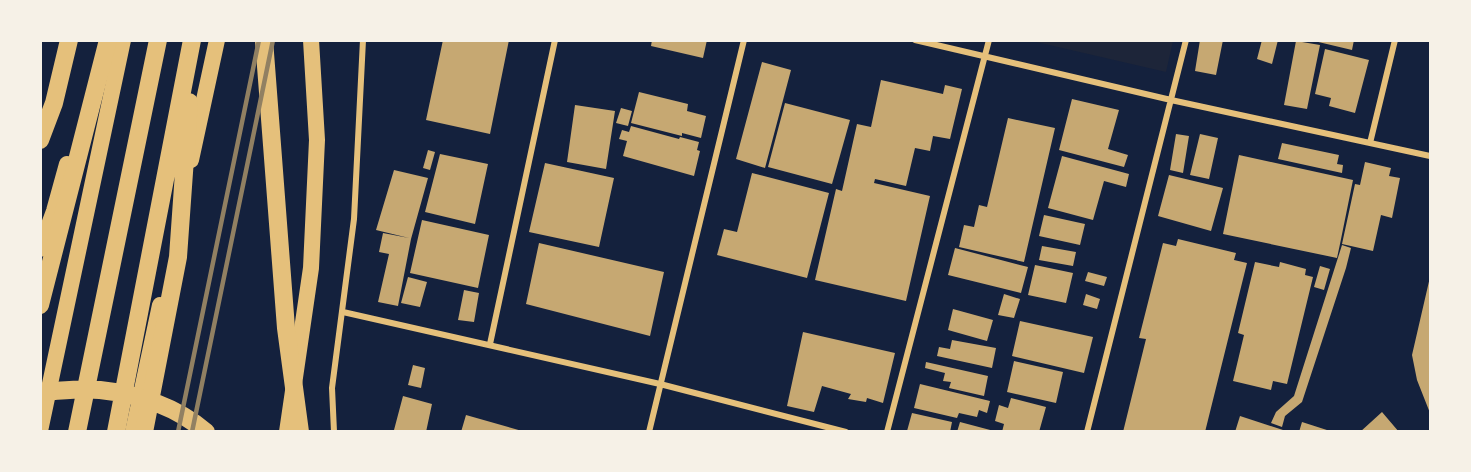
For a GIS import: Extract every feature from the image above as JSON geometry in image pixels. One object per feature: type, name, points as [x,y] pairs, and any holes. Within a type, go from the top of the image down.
[{"type":"highway","points":[[40,141],[54,103],[69,40]]},
{"type":"highway","points":[[40,249],[54,211],[102,40]]},
{"type":"highway","points":[[40,305],[108,40]]},
{"type":"highway","points":[[40,431],[123,40]]},
{"type":"highway","points":[[77,432],[158,40]]},
{"type":"highway","points":[[116,432],[193,40]]},
{"type":"highway","points":[[144,432],[178,257],[193,40]]},
{"type":"highway","points":[[133,432],[217,40]]},
{"type":"highway","points":[[264,40],[286,328],[300,432]]},
{"type":"highway","points":[[287,432],[311,268],[317,140],[311,40]]},
{"type":"highway","points":[[40,392],[100,389],[152,400],[195,422],[206,432]]},
{"type":"street","points":[[334,432],[333,388],[354,219],[363,40]]},
{"type":"street","points":[[490,344],[555,40]]},
{"type":"street","points":[[649,432],[744,40]]},
{"type":"street","points":[[915,40],[1171,100],[1431,156]]},
{"type":"street","points":[[887,432],[989,40]]},
{"type":"street","points":[[1087,432],[1186,40]]},
{"type":"street","points":[[1370,143],[1395,40]]},
{"type":"street","points":[[343,312],[660,384],[846,432]]},
{"type":"shaded area","points":[[1032,41],[1173,41],[1166,72]]},
{"type":"building","points":[[443,40],[509,40],[490,134],[426,120]]},
{"type":"building","points":[[652,40],[707,40],[703,58],[651,46]]},
{"type":"building","points":[[1200,40],[1223,40],[1216,75],[1195,71]]},
{"type":"building","points":[[1262,40],[1278,40],[1272,64],[1257,59]]},
{"type":"building","points":[[1310,40],[1354,40],[1352,50]]},
{"type":"building","points":[[1296,41],[1320,45],[1307,109],[1284,105]]},
{"type":"building","points":[[1325,49],[1369,60],[1355,113],[1329,106],[1331,98],[1315,94]]},
{"type":"building","points":[[762,62],[791,70],[765,168],[736,159]]},
{"type":"building","points":[[881,80],[943,94],[945,85],[962,89],[950,139],[933,136],[930,151],[915,148],[906,186],[875,179],[874,183],[930,196],[906,301],[815,280],[836,189],[842,191],[857,124],[871,127]]},
{"type":"building","points":[[639,92],[688,104],[687,111],[706,116],[701,138],[682,133],[682,136],[631,123]]},
{"type":"building","points":[[1072,99],[1119,110],[1108,149],[1128,155],[1124,167],[1059,150]]},
{"type":"building","points":[[785,103],[850,120],[832,184],[768,167]]},
{"type":"building","points":[[575,105],[615,111],[606,169],[567,162]]},
{"type":"building","points":[[621,108],[632,111],[628,126],[616,123]]},
{"type":"building","points":[[1008,118],[1055,128],[1024,262],[959,247],[964,225],[974,227],[979,205],[987,207]]},
{"type":"building","points":[[631,126],[699,142],[697,150],[700,151],[694,176],[623,156],[627,141],[619,139],[622,130],[629,132]]},
{"type":"building","points":[[1176,134],[1189,136],[1183,173],[1170,170]]},
{"type":"building","points":[[1200,134],[1218,138],[1209,179],[1190,175]]},
{"type":"building","points":[[1282,143],[1339,155],[1337,164],[1343,165],[1342,173],[1278,159]]},
{"type":"building","points":[[428,150],[435,152],[430,170],[423,168]]},
{"type":"building","points":[[440,154],[488,164],[475,224],[425,212]]},
{"type":"building","points":[[1239,155],[1353,180],[1337,258],[1223,234]]},
{"type":"building","points":[[1062,156],[1129,174],[1126,187],[1104,181],[1093,220],[1048,208]]},
{"type":"building","points":[[1365,162],[1391,168],[1389,176],[1400,178],[1392,218],[1381,215],[1373,251],[1342,244],[1355,184],[1360,185]]},
{"type":"building","points":[[545,163],[614,178],[599,247],[529,232]]},
{"type":"building","points":[[394,170],[428,178],[411,239],[398,306],[378,302],[389,254],[379,252],[383,233],[409,238],[376,230]]},
{"type":"building","points":[[752,173],[829,193],[807,278],[717,255],[724,229],[737,232]]},
{"type":"building","points":[[1169,175],[1223,188],[1211,231],[1158,216]]},
{"type":"building","points":[[1044,215],[1085,224],[1080,245],[1039,236]]},
{"type":"building","points":[[422,220],[489,235],[478,288],[410,273]]},
{"type":"building","points":[[1178,239],[1236,253],[1234,260],[1247,263],[1205,432],[1123,432],[1146,339],[1139,338],[1163,243],[1176,246]]},
{"type":"building","points":[[539,243],[664,272],[650,336],[526,304]]},
{"type":"building","points":[[1342,245],[1351,248],[1346,268],[1302,402],[1285,416],[1282,427],[1271,423],[1276,412],[1294,396]]},
{"type":"building","points":[[1042,246],[1076,252],[1073,266],[1039,260]]},
{"type":"building","points":[[955,248],[1028,267],[1021,293],[948,275]]},
{"type":"building","points":[[1255,262],[1279,267],[1280,262],[1306,269],[1305,275],[1313,277],[1287,384],[1273,381],[1271,390],[1233,381],[1244,335],[1238,333]]},
{"type":"building","points":[[1035,265],[1073,273],[1066,303],[1028,295]]},
{"type":"building","points":[[1320,266],[1330,269],[1324,290],[1314,287]]},
{"type":"building","points":[[1088,272],[1107,277],[1104,286],[1085,281]]},
{"type":"building","points":[[408,277],[427,282],[420,307],[401,303]]},
{"type":"building","points":[[1430,277],[1430,413],[1417,380],[1412,355]]},
{"type":"building","points":[[464,290],[479,293],[474,322],[458,320]]},
{"type":"building","points":[[1004,294],[1020,299],[1014,318],[998,315]]},
{"type":"building","points":[[1086,294],[1100,299],[1097,309],[1083,305]]},
{"type":"building","points":[[953,309],[993,320],[987,341],[948,330]]},
{"type":"building","points":[[1020,321],[1093,337],[1084,373],[1012,356]]},
{"type":"building","points":[[803,332],[895,353],[883,403],[867,398],[866,402],[848,399],[851,394],[822,386],[814,412],[787,406]]},
{"type":"building","points":[[952,340],[996,348],[992,368],[937,356],[939,347],[950,349]]},
{"type":"building","points":[[1014,361],[1063,372],[1056,403],[1007,392]]},
{"type":"building","points":[[926,362],[988,376],[984,396],[949,388],[951,382],[943,381],[945,373],[925,368]]},
{"type":"building","points":[[413,365],[425,368],[421,388],[408,385]]},
{"type":"building","points":[[920,384],[990,401],[987,413],[979,410],[977,417],[959,413],[957,418],[914,408]]},
{"type":"building","points":[[403,396],[432,404],[426,432],[394,430]]},
{"type":"building","points":[[1011,398],[1046,407],[1039,432],[1002,432],[1004,424],[995,421],[999,405],[1008,408]]},
{"type":"building","points":[[1382,412],[1399,432],[1360,432]]},
{"type":"building","points":[[912,413],[952,422],[950,432],[907,431]]},
{"type":"building","points":[[466,415],[522,431],[522,432],[461,432]]},
{"type":"building","points":[[1240,416],[1283,430],[1282,432],[1235,432]]},
{"type":"building","points":[[960,422],[994,431],[994,432],[957,432]]},
{"type":"building","points":[[1302,422],[1330,431],[1330,432],[1299,432]]},
{"type":"railway","points":[[178,432],[259,40]]},
{"type":"railway","points":[[192,432],[273,40]]}]
